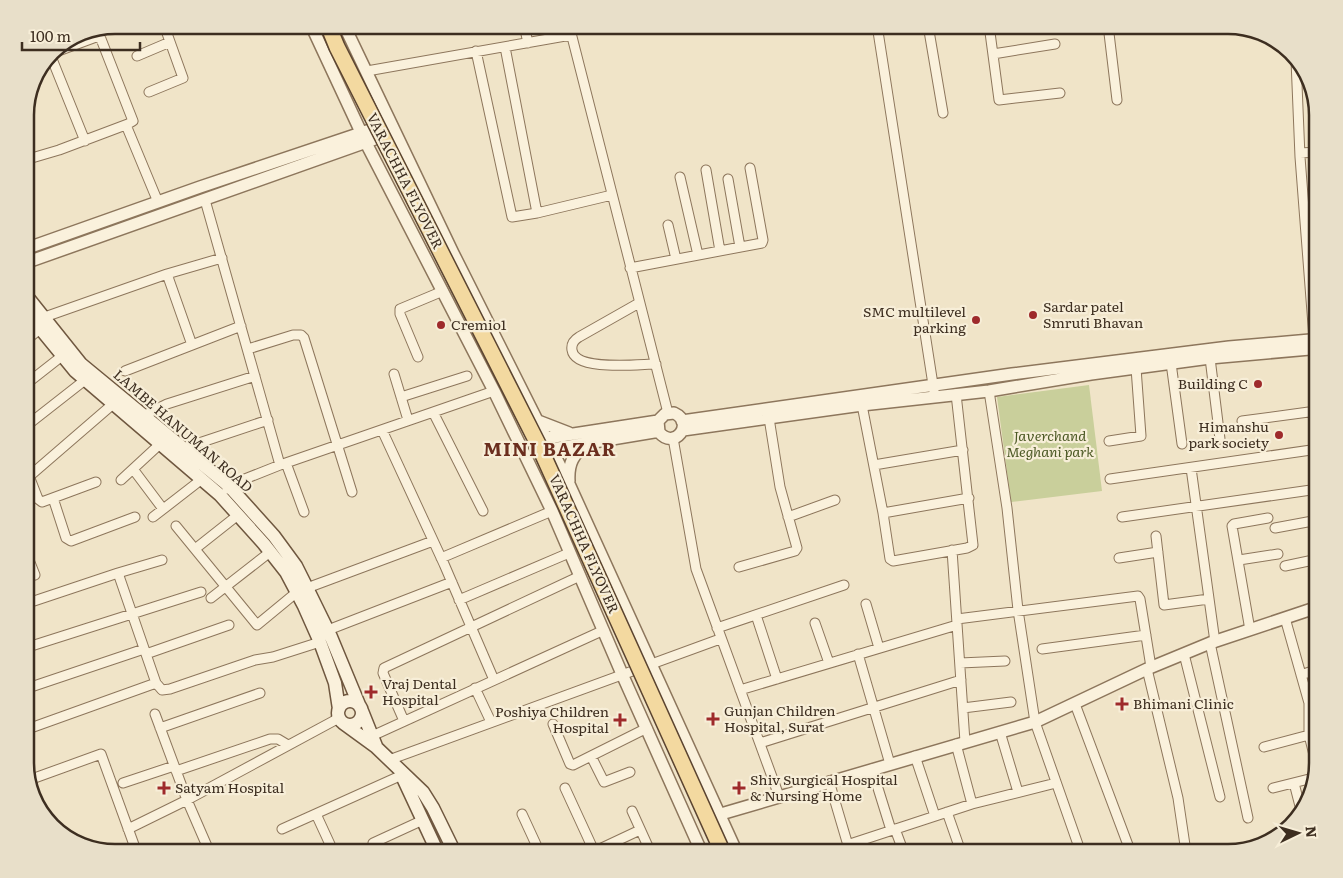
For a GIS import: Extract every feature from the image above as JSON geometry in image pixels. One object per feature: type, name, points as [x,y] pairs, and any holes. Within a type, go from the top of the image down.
[{"type":"main road","name":"VARACHHA FLYOVER","points":[[324,34],[558,506],[708,844]]},
{"type":"main road","name":"VARACHHA FLYOVER","points":[[332,34],[539,446],[719,844]]},
{"type":"main road","name":"LAMBE HANUMAN ROAD","points":[[34,313],[62,356],[75,371],[202,479],[225,491],[238,514],[302,590],[328,630],[374,741]]},
{"type":"main road","name":"LAMBE HANUMAN ROAD","points":[[34,318],[81,364],[184,448],[225,491],[274,536],[296,566],[302,590],[335,684],[340,717]]},
{"type":"main road","points":[[351,701],[361,709],[362,715],[358,722],[350,725],[340,717],[344,703],[351,701]]},
{"type":"main road","points":[[340,717],[374,741],[401,773],[422,792],[433,808],[451,844]]},
{"type":"main road","points":[[401,773],[434,844]]},
{"type":"street","points":[[149,92],[183,78],[167,34]]},
{"type":"street","points":[[315,34],[364,138],[494,391],[552,511],[698,844]]},
{"type":"street","points":[[348,34],[453,253],[569,484],[733,844]]},
{"type":"street","points":[[526,34],[528,42]]},
{"type":"street","points":[[878,34],[935,397]]},
{"type":"street","points":[[930,34],[943,113]]},
{"type":"street","points":[[990,34],[999,101],[1060,93]]},
{"type":"street","points":[[1109,34],[1117,100]]},
{"type":"street","points":[[367,71],[571,35],[668,413]]},
{"type":"street","points":[[34,157],[85,141],[131,123],[132,118],[101,39],[96,38],[72,46]]},
{"type":"street","points":[[137,56],[170,42]]},
{"type":"street","points":[[993,54],[1055,44]]},
{"type":"street","points":[[504,46],[537,212]]},
{"type":"street","points":[[476,52],[512,217],[612,195]]},
{"type":"street","points":[[53,62],[85,141]]},
{"type":"street","points":[[1299,76],[1300,153],[1309,273]]},
{"type":"street","points":[[126,125],[158,202]]},
{"type":"street","points":[[34,260],[205,200],[393,127]]},
{"type":"street","points":[[34,246],[158,202],[364,138]]},
{"type":"street","points":[[1300,153],[1309,152]]},
{"type":"street","points":[[630,268],[763,242],[750,168]]},
{"type":"street","points":[[706,170],[720,251]]},
{"type":"street","points":[[680,177],[698,255]]},
{"type":"street","points":[[728,179],[740,247]]},
{"type":"street","points":[[205,200],[268,420],[283,464],[304,512]]},
{"type":"street","points":[[1305,216],[1309,216]]},
{"type":"street","points":[[668,224],[676,259]]},
{"type":"street","points":[[34,329],[39,323],[166,274],[222,258]]},
{"type":"street","points":[[166,274],[192,345]]},
{"type":"street","points":[[418,357],[400,314],[400,309],[443,290]]},
{"type":"street","points":[[639,303],[574,340],[572,354],[577,359],[604,365],[656,364]]},
{"type":"street","points":[[124,371],[241,326]]},
{"type":"street","points":[[248,350],[293,335],[301,335],[304,338],[352,492]]},
{"type":"street","points":[[682,425],[933,384],[1229,347],[1309,344]]},
{"type":"street","points":[[682,425],[769,418],[862,405],[990,391],[1136,368],[1309,345]]},
{"type":"street","points":[[34,378],[62,356]]},
{"type":"street","points":[[1210,358],[1220,439]]},
{"type":"street","points":[[1171,363],[1182,444]]},
{"type":"street","points":[[1109,441],[1141,436],[1136,368]]},
{"type":"street","points":[[394,374],[408,420]]},
{"type":"street","points":[[145,415],[167,404],[255,376]]},
{"type":"street","points":[[401,397],[467,376]]},
{"type":"street","points":[[34,420],[86,380]]},
{"type":"street","points":[[225,491],[283,464],[494,391]]},
{"type":"street","points":[[990,391],[1007,508],[1018,610],[1035,722],[1078,844]]},
{"type":"street","points":[[862,405],[890,559],[892,560],[973,545],[956,394]]},
{"type":"street","points":[[34,472],[113,404]]},
{"type":"street","points":[[433,412],[483,510]]},
{"type":"street","points":[[668,413],[677,414],[682,425],[678,436],[673,438],[665,437],[659,427],[662,416],[668,413]]},
{"type":"street","points":[[1242,420],[1309,413]]},
{"type":"street","points":[[739,567],[796,550],[797,546],[780,487],[769,418]]},
{"type":"street","points":[[184,448],[268,420]]},
{"type":"street","points":[[538,422],[573,434]]},
{"type":"street","points":[[549,443],[591,442],[659,427]]},
{"type":"street","points":[[522,449],[549,443],[573,434],[659,427]]},
{"type":"street","points":[[382,430],[452,582],[494,680]]},
{"type":"street","points":[[673,438],[696,569],[779,796]]},
{"type":"street","points":[[569,484],[568,473],[572,460],[581,448],[591,442]]},
{"type":"street","points":[[121,480],[160,444]]},
{"type":"street","points":[[1110,479],[1309,449]]},
{"type":"street","points":[[874,465],[963,450]]},
{"type":"street","points":[[1191,468],[1213,642],[1248,818]]},
{"type":"street","points":[[133,469],[163,509]]},
{"type":"street","points":[[153,517],[202,479]]},
{"type":"street","points":[[34,491],[39,501],[46,501],[96,482]]},
{"type":"street","points":[[1122,517],[1309,490]]},
{"type":"street","points":[[53,498],[66,538],[71,541],[135,518]]},
{"type":"street","points":[[883,513],[968,498]]},
{"type":"street","points":[[788,517],[835,500]]},
{"type":"street","points":[[441,558],[552,511]]},
{"type":"street","points":[[195,549],[238,514]]},
{"type":"street","points":[[1250,630],[1232,525],[1268,518]]},
{"type":"street","points":[[1275,528],[1309,522]]},
{"type":"street","points":[[176,526],[257,625],[302,590],[433,541]]},
{"type":"street","points":[[1156,536],[1164,604],[1209,599]]},
{"type":"street","points":[[952,550],[963,708],[961,743],[972,804]]},
{"type":"street","points":[[211,598],[270,552]]},
{"type":"street","points":[[1119,558],[1158,552]]},
{"type":"street","points":[[460,600],[569,553]]},
{"type":"street","points":[[1239,560],[1278,554]]},
{"type":"street","points":[[34,601],[162,560]]},
{"type":"street","points":[[1285,566],[1309,561]]},
{"type":"street","points":[[118,573],[156,683],[162,690],[170,689],[254,660],[273,657],[320,642]]},
{"type":"street","points":[[404,721],[383,673],[384,668],[580,576]]},
{"type":"street","points":[[328,630],[452,582]]},
{"type":"street","points":[[717,628],[844,585]]},
{"type":"street","points":[[34,645],[201,592]]},
{"type":"street","points":[[740,690],[957,622],[1018,610],[1138,596],[1146,636],[1149,668],[1178,798],[1185,844]]},
{"type":"street","points":[[866,604],[879,648]]},
{"type":"street","points":[[721,814],[1035,722],[1149,668],[1213,642],[1309,610]]},
{"type":"street","points":[[756,615],[777,678]]},
{"type":"street","points":[[1285,618],[1301,675],[1309,693]]},
{"type":"street","points":[[815,623],[829,663]]},
{"type":"street","points":[[34,686],[229,625]]},
{"type":"street","points":[[374,741],[404,721],[604,630]]},
{"type":"street","points":[[1042,649],[1146,636]]},
{"type":"street","points":[[389,760],[720,639]]},
{"type":"street","points":[[858,654],[890,764]]},
{"type":"street","points":[[1184,654],[1220,797]]},
{"type":"street","points":[[960,663],[1005,661]]},
{"type":"street","points":[[1301,675],[1309,672]]},
{"type":"street","points":[[760,743],[961,680]]},
{"type":"street","points":[[34,727],[156,683]]},
{"type":"street","points":[[475,688],[491,722]]},
{"type":"street","points":[[160,728],[260,693]]},
{"type":"street","points":[[963,708],[1011,702]]},
{"type":"street","points":[[1075,704],[1128,844]]},
{"type":"street","points":[[155,714],[187,800],[206,844]]},
{"type":"street","points":[[128,829],[187,800],[340,717]]},
{"type":"street","points":[[554,724],[570,764],[574,765],[647,728]]},
{"type":"street","points":[[1000,732],[1018,792]]},
{"type":"street","points":[[1264,747],[1309,735]]},
{"type":"street","points":[[122,783],[175,769],[270,739],[278,739],[288,745]]},
{"type":"street","points":[[36,778],[101,754],[134,844]]},
{"type":"street","points":[[592,756],[604,782],[630,772]]},
{"type":"street","points":[[915,756],[935,816]]},
{"type":"street","points":[[872,769],[900,844]]},
{"type":"street","points":[[282,829],[401,773]]},
{"type":"street","points":[[1273,788],[1307,780]]},
{"type":"street","points":[[829,781],[849,843],[852,844],[972,804],[1056,783]]},
{"type":"street","points":[[1294,783],[1299,802]]},
{"type":"street","points":[[565,788],[591,844]]},
{"type":"street","points":[[632,811],[647,844]]},
{"type":"street","points":[[947,812],[957,844]]},
{"type":"street","points":[[316,814],[330,844]]},
{"type":"street","points":[[522,814],[536,844]]},
{"type":"street","points":[[374,843],[423,820]]},
{"type":"street","points":[[611,844],[640,830]]},
{"type":"green space","name":"Javerchand Meghani park","points":[[1089,385],[1102,491],[1011,502],[997,397]]},
{"type":"place","name":"Sardar patel Smruti Bhavan","points":[[1033,315]]},
{"type":"place","name":"SMC multilevel parking","points":[[976,320]]},
{"type":"place","name":"Cremio1","points":[[441,325]]},
{"type":"place","name":"Building C","points":[[1258,384]]},
{"type":"place","name":"Himanshu park society","points":[[1279,435]]},
{"type":"place","name":"Vraj Dental Hospital","points":[[371,692]]},
{"type":"place","name":"Bhimani Clinic","points":[[1122,704]]},
{"type":"place","name":"Gunjan Children Hospital, Surat","points":[[713,719]]},
{"type":"place","name":"Poshiya Children Hospital","points":[[620,720]]},
{"type":"place","name":"Satyam Hospital","points":[[164,788]]},
{"type":"place","name":"Shiv Surgical Hospital & Nursing Home","points":[[739,788]]},
{"type":"district","name":"MINI BAZAR","points":[[550,449]]}]
